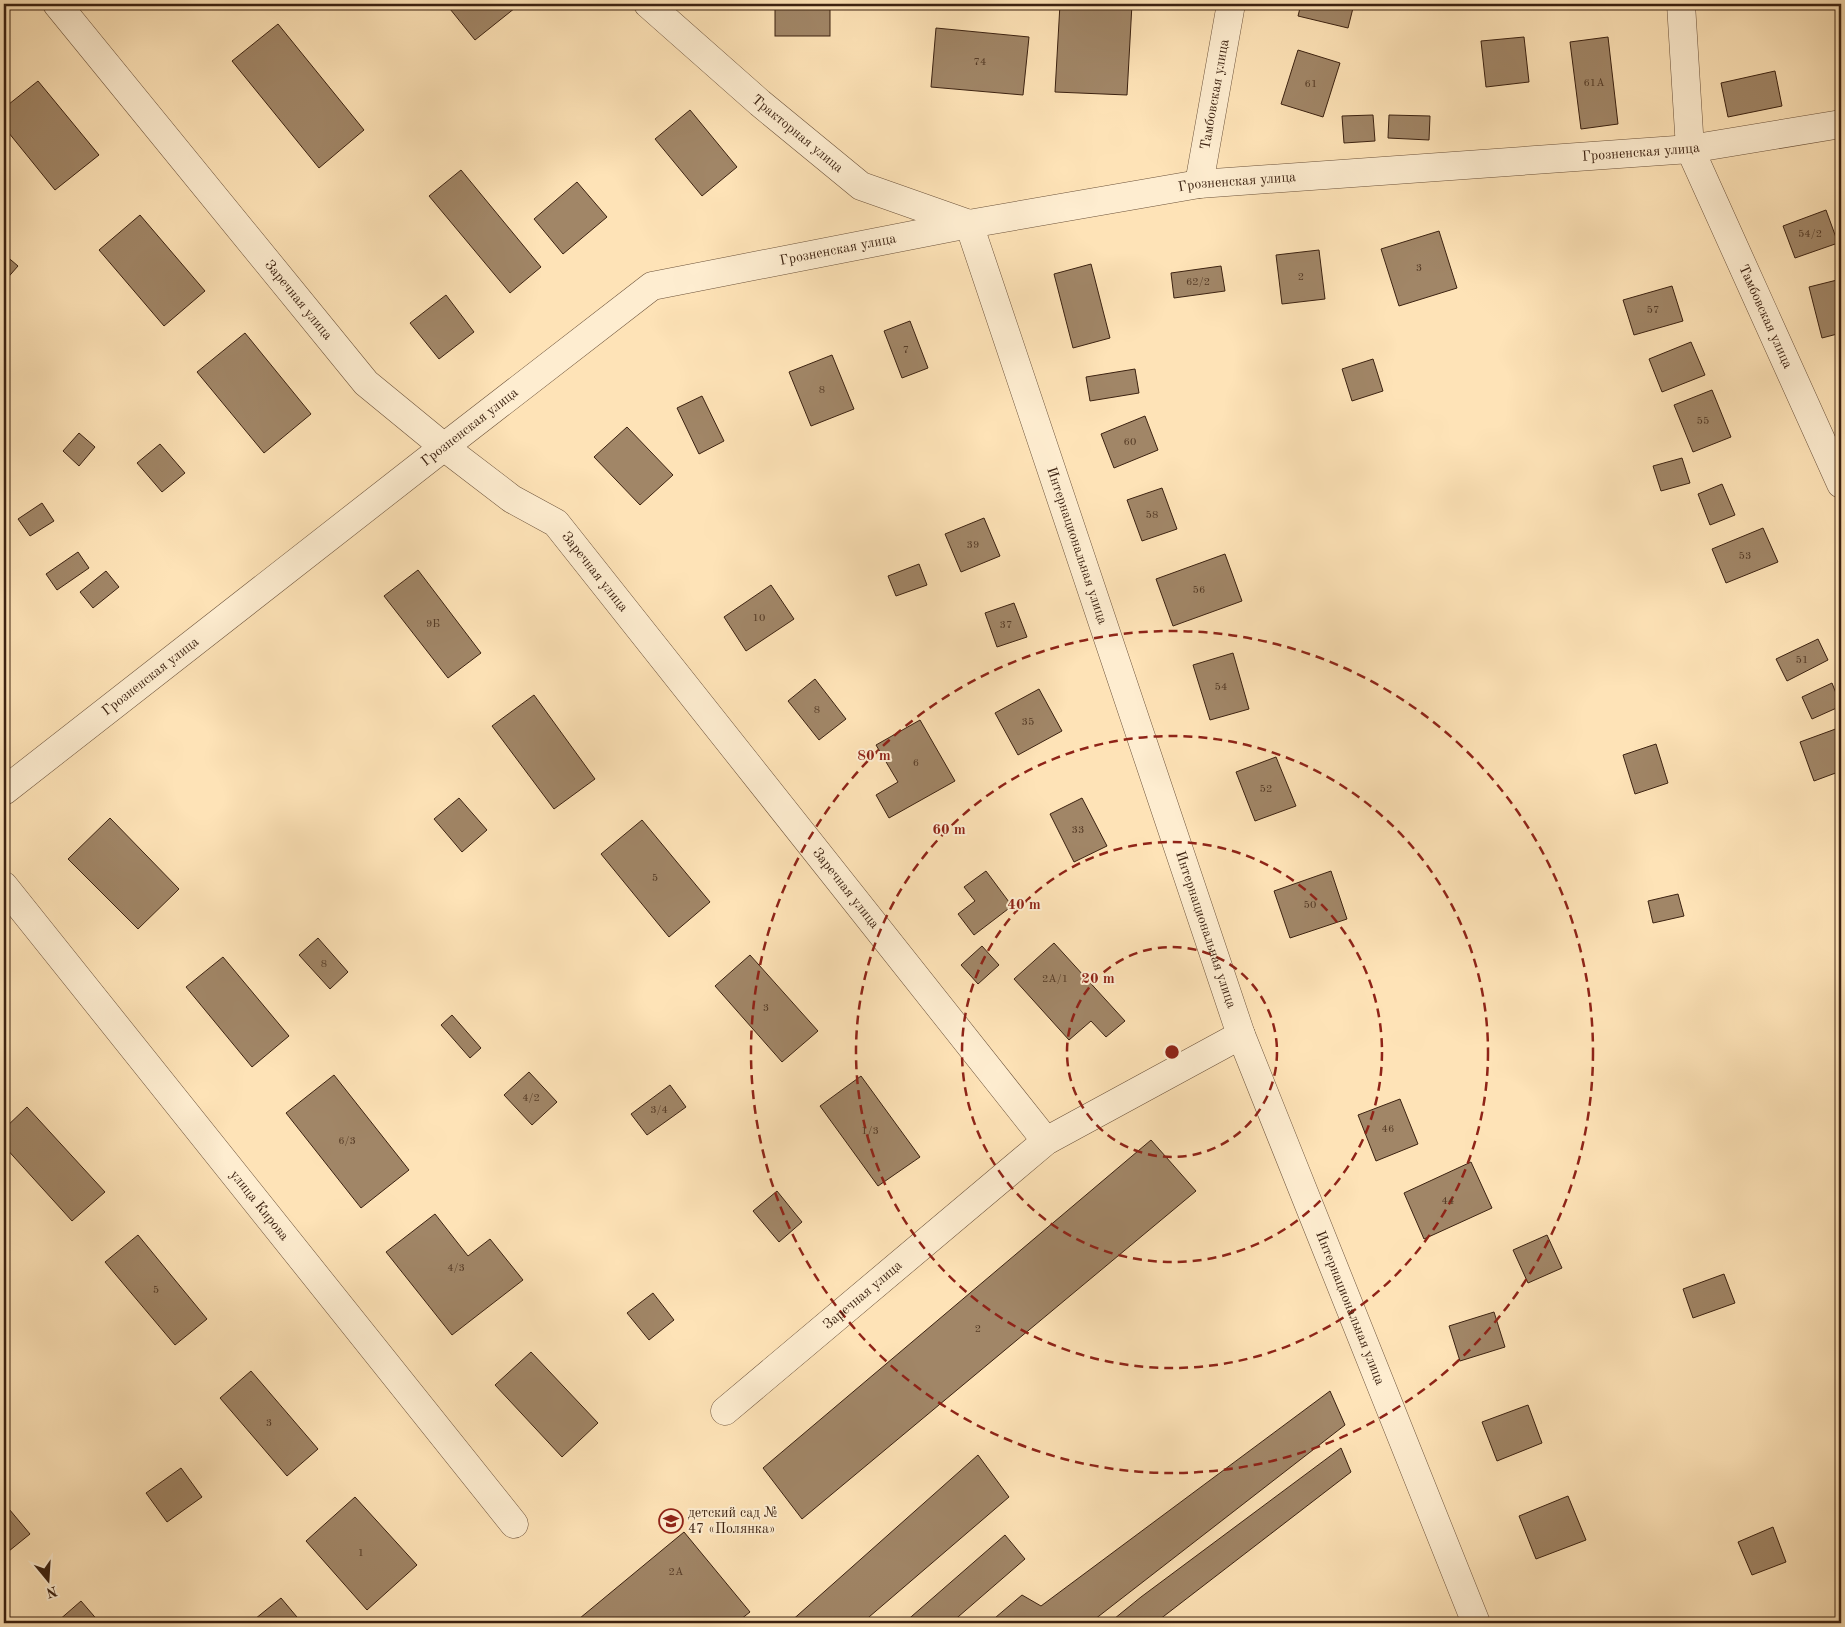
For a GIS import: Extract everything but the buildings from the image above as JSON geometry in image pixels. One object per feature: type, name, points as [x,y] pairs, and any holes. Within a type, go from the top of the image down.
[{"type":"street","name":"Заречная улица","points":[[57,4],[366,383],[444,447],[512,499],[556,523],[1046,1141]]},
{"type":"street","name":"Тракторная улица","points":[[648,4],[760,103],[861,186],[969,224]]},
{"type":"street","name":"Тамбовская улица","points":[[1199,184],[1231,4]]},
{"type":"street","points":[[1681,4],[1690,149]]},
{"type":"street","name":"Грозненская улица","points":[[4,791],[652,286],[969,224],[1199,184],[1690,149],[1841,124]]},
{"type":"street","name":"Тамбовская улица","points":[[1690,149],[1841,484]]},
{"type":"street","name":"Интернациональная улица","points":[[969,224],[1241,1035],[1476,1623]]},
{"type":"street","name":"улица Кирова","points":[[4,886],[514,1524]]},
{"type":"street","name":"Заречная улица","points":[[725,1411],[1046,1141],[1241,1035]]},
{"type":"place","name":"детский сад № 47 «Полянка»","points":[[671,1521]]}]
